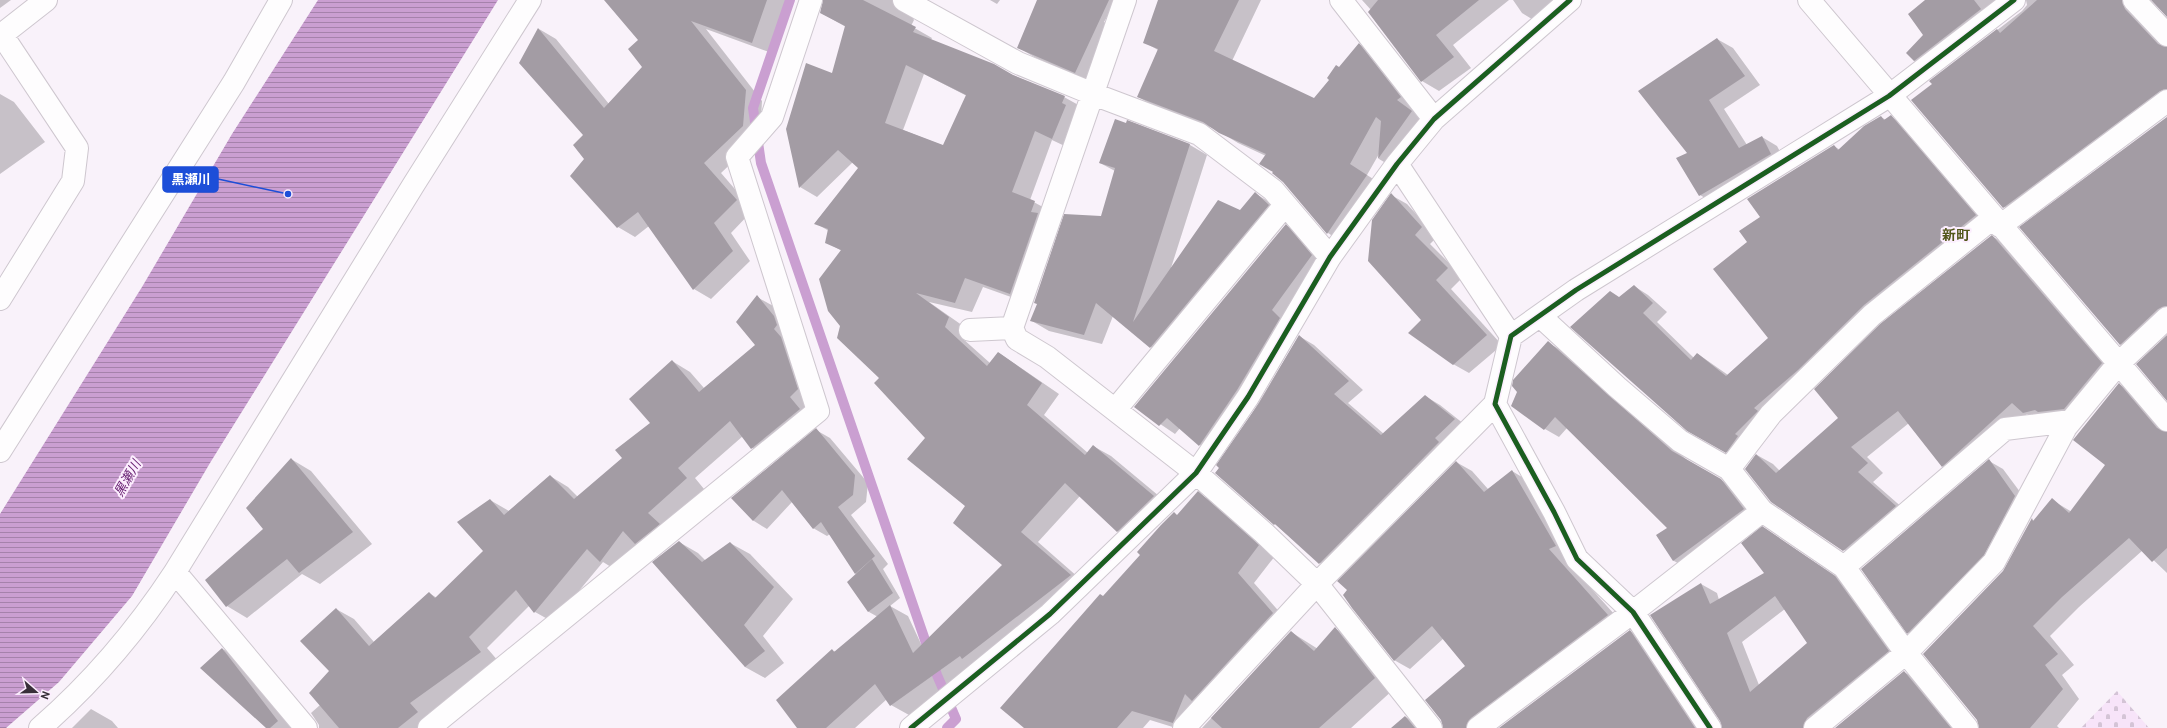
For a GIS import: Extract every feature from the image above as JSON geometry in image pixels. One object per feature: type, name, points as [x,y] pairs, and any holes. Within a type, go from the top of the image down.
[{"type":"street","points":[[0,299],[73,181],[77,148],[1,36],[46,0]]},
{"type":"street","points":[[0,451],[234,82],[281,0]]},
{"type":"street","points":[[40,728],[67,704],[104,667],[155,603],[414,184],[530,0]]},
{"type":"street","points":[[429,728],[818,411],[737,157],[772,117],[811,0]]},
{"type":"street","points":[[904,0],[1018,63],[1093,94],[1199,134],[1273,190],[1330,258]]},
{"type":"street","points":[[1125,0],[1012,328],[1017,339],[1047,357],[1196,473],[1264,533],[1317,584],[1431,728]]},
{"type":"street","points":[[1341,0],[1434,119]]},
{"type":"street","points":[[911,728],[1050,614],[1196,473],[1248,397],[1330,258],[1397,164],[1434,119],[1569,0]]},
{"type":"street","points":[[1809,0],[1889,96],[2167,420]]},
{"type":"street","points":[[1184,728],[1317,584],[1495,404],[1511,336],[1576,290],[1889,96],[2014,0]]},
{"type":"street","points":[[2134,0],[2167,35]]},
{"type":"street","points":[[1729,469],[1772,414],[1872,315],[1997,222],[2167,102]]},
{"type":"street","points":[[1397,164],[1511,336]]},
{"type":"street","points":[[1115,410],[1285,205]]},
{"type":"street","points":[[1540,316],[1617,387],[1680,441],[1729,469],[1762,510],[1844,566],[1906,653],[1967,728]]},
{"type":"street","points":[[1815,728],[1906,653],[1994,562],[2071,421],[2118,364],[2167,318]]},
{"type":"street","points":[[970,330],[1012,328]]},
{"type":"street","points":[[1495,404],[1554,512],[1577,559],[1633,612],[1710,728]]},
{"type":"street","points":[[1844,566],[2005,429],[2071,421]]},
{"type":"street","points":[[1478,728],[1633,612],[1762,510]]},
{"type":"street","points":[[175,572],[306,728]]},
{"type":"green space","points":[[2117,691],[2149,728],[2081,728]]},
{"type":"water","points":[[318,0],[498,0],[210,463],[132,596],[59,682],[6,728],[0,728],[0,514],[142,287],[232,134]]},
{"type":"building","points":[[604,0],[767,0],[752,43],[691,21],[746,90],[743,126],[704,163],[737,200],[714,223],[733,251],[693,290],[638,212],[617,228],[570,176],[584,159],[573,145],[583,135],[519,63],[538,28],[604,108],[642,67],[628,49],[638,40]]},
{"type":"building","points":[[823,0],[863,0],[916,27],[913,32],[994,64],[1013,75],[1065,96],[1062,103],[1066,105],[1052,139],[1035,131],[1012,192],[1035,201],[1031,212],[1038,213],[1010,294],[965,278],[955,303],[916,293],[949,317],[945,327],[987,366],[998,352],[1042,383],[1027,405],[1085,455],[1093,445],[1154,496],[1117,532],[1065,483],[1021,532],[1071,575],[962,659],[960,656],[890,706],[875,684],[826,728],[797,728],[776,700],[832,649],[834,652],[890,605],[913,653],[1002,565],[953,523],[965,506],[907,459],[925,438],[874,383],[879,378],[837,338],[840,326],[828,311],[819,279],[841,250],[825,243],[828,229],[814,224],[858,168],[838,150],[799,188],[786,129],[806,63],[832,73],[845,26],[820,13]],"holes":[[[906,65],[966,95],[943,145],[885,123]]]},
{"type":"building","points":[[1037,0],[1109,0],[1075,73],[1017,48]]},
{"type":"building","points":[[1158,0],[1239,0],[1214,51],[1314,98],[1329,80],[1327,78],[1336,65],[1339,67],[1359,43],[1401,97],[1397,100],[1412,111],[1378,159],[1381,121],[1376,117],[1350,164],[1367,175],[1327,234],[1283,182],[1272,173],[1273,172],[1259,164],[1266,154],[1219,133],[1203,122],[1137,97],[1158,49],[1143,43]]},
{"type":"building","points":[[1378,0],[1479,0],[1436,35],[1454,57],[1421,82],[1368,12]]},
{"type":"building","points":[[1925,0],[1974,0],[1981,9],[1914,61],[1906,53],[1923,35],[1908,14]]},
{"type":"building","points":[[2037,0],[2122,0],[2125,9],[2158,44],[2167,47],[2167,89],[2160,91],[2003,208],[1911,100],[1932,84],[1929,81],[1997,29],[2000,33]]},
{"type":"building","points":[[2151,0],[2167,0],[2167,17]]},
{"type":"building","points":[[1717,38],[1745,76],[1709,100],[1739,148],[1762,136],[1771,154],[1699,196],[1676,158],[1687,153],[1638,91]]},
{"type":"building","points":[[1891,115],[1976,215],[1864,305],[1798,370],[1754,408],[1758,411],[1735,434],[1738,436],[1726,453],[1687,431],[1570,327],[1610,291],[1619,297],[1634,285],[1653,303],[1643,313],[1691,360],[1697,353],[1726,376],[1768,338],[1713,269],[1747,242],[1739,231],[1760,217],[1747,199],[1834,145],[1838,150],[1864,126],[1881,116],[1884,120]]},
{"type":"building","points":[[2167,117],[2167,306],[2158,309],[2120,345],[2019,227]]},
{"type":"building","points":[[1115,119],[1126,123],[1127,120],[1190,144],[1133,322],[1218,200],[1240,210],[1255,192],[1269,205],[1150,348],[1096,303],[1084,335],[1030,321],[1037,304],[1034,303],[1064,214],[1101,216],[1115,168],[1099,163]]},
{"type":"building","points":[[1391,193],[1422,227],[1415,235],[1448,268],[1436,280],[1487,335],[1453,365],[1408,333],[1421,320],[1368,261],[1372,220]]},
{"type":"building","points":[[1286,224],[1312,255],[1272,310],[1280,318],[1237,390],[1199,446],[1167,418],[1159,426],[1134,407]]},
{"type":"building","points":[[1992,235],[2102,363],[2064,409],[2038,412],[2035,410],[2023,413],[2012,403],[1942,467],[1898,411],[1851,447],[1868,463],[1858,472],[1896,506],[1843,551],[1771,502],[1745,469],[1756,454],[1776,473],[1838,418],[1814,389],[1880,324]]},
{"type":"building","points":[[757,295],[774,316],[777,325],[774,329],[781,337],[798,389],[790,397],[800,409],[751,449],[730,421],[678,468],[687,478],[648,513],[660,524],[635,544],[623,531],[600,562],[587,549],[534,613],[516,590],[469,637],[481,652],[410,703],[418,712],[398,728],[339,728],[309,693],[329,671],[300,641],[336,608],[369,646],[429,592],[435,598],[483,551],[457,522],[490,499],[504,515],[550,475],[574,499],[622,458],[615,450],[650,423],[629,399],[672,360],[699,392],[755,345],[736,322]]},
{"type":"building","points":[[1299,335],[1349,381],[1334,394],[1381,435],[1425,395],[1455,419],[1435,438],[1439,442],[1319,564],[1215,473],[1219,468],[1216,465],[1259,403]]},
{"type":"building","points":[[2167,335],[2167,401],[2136,364]]},
{"type":"building","points":[[1548,341],[1672,451],[1721,479],[1744,509],[1673,561],[1656,535],[1667,528],[1555,417],[1544,430],[1511,406],[1517,392],[1512,386],[1513,380]]},
{"type":"building","points":[[2119,383],[2157,428],[2167,432],[2167,548],[2152,562],[2129,538],[2062,597],[2033,626],[2058,654],[2045,665],[2063,689],[2030,728],[1979,728],[1977,720],[1923,654],[2003,571],[2032,518],[2033,521],[2052,498],[2069,513],[2105,465],[2073,440]]},
{"type":"building","points":[[816,428],[855,475],[853,495],[838,507],[875,556],[855,574],[821,522],[813,529],[782,490],[753,521],[731,498]]},
{"type":"building","points":[[291,458],[353,532],[299,573],[287,559],[226,607],[205,580],[263,529],[246,508]]},
{"type":"building","points":[[1989,459],[2015,496],[1984,555],[1907,634],[1861,569]]},
{"type":"building","points":[[1456,461],[1484,492],[1512,470],[1556,546],[1549,549],[1608,615],[1471,718],[1466,728],[1443,728],[1441,720],[1425,700],[1465,666],[1432,626],[1394,661],[1352,608],[1343,595],[1347,590],[1337,581]]},
{"type":"building","points":[[1198,491],[1259,545],[1238,573],[1273,613],[1192,701],[1185,694],[1173,723],[1132,711],[1117,728],[1024,728],[1000,708],[1100,594],[1103,596],[1140,555],[1137,552],[1161,525],[1174,512],[1177,515]]},
{"type":"building","points":[[1762,526],[1835,576],[1889,651],[1807,718],[1803,728],[1722,728],[1720,721],[1650,615],[1701,583],[1710,604],[1764,573],[1741,543]],"holes":[[[1775,596],[1807,643],[1750,692],[1727,633]]]},
{"type":"building","points":[[679,541],[702,562],[730,542],[774,587],[744,625],[765,651],[745,667],[652,562]]},
{"type":"building","points":[[872,559],[893,593],[868,612],[847,582]]},
{"type":"building","points":[[1335,627],[1375,678],[1319,728],[1222,728],[1211,718],[1291,631],[1314,651]]},
{"type":"building","points":[[1630,630],[1695,728],[1499,728]]},
{"type":"building","points":[[222,648],[278,721],[270,728],[266,728],[200,668]]},
{"type":"building","points":[[1904,671],[1951,728],[1835,728]]},
{"type":"building","points":[[1405,716],[1415,728],[1391,728]]},
{"type":"waterway","points":[[790,0],[753,108],[761,163],[937,675],[956,719],[947,728]]},
{"type":"cycle path","points":[[911,728],[1050,614],[1196,473],[1248,397],[1330,257],[1397,164],[1434,119],[1570,0]]},
{"type":"cycle path","points":[[1710,728],[1633,612],[1577,559],[1554,512],[1495,404],[1511,336],[1576,290],[1889,96],[2014,0]]},
{"type":"place","name":"黒瀬川","points":[[288,194]]},
{"type":"district","name":"新町","points":[[1956,235]]}]
